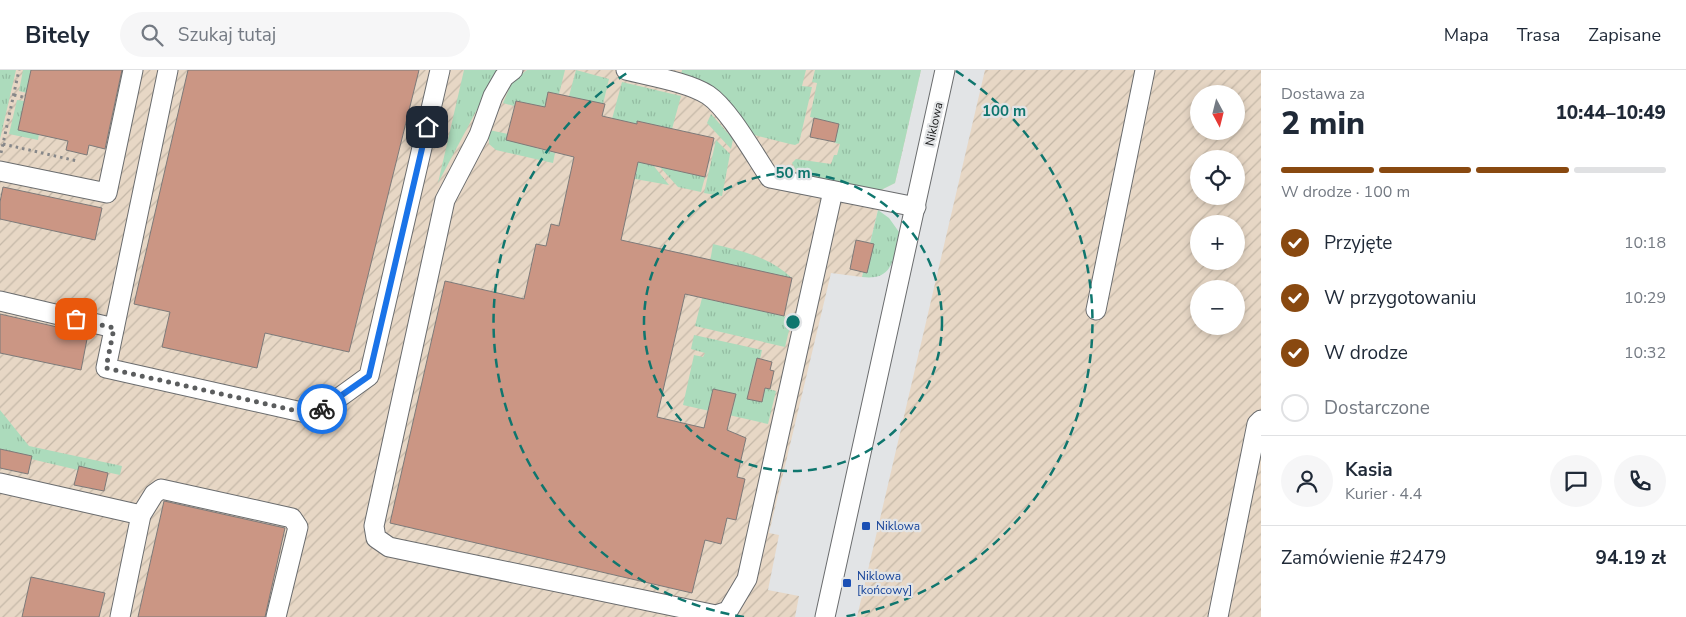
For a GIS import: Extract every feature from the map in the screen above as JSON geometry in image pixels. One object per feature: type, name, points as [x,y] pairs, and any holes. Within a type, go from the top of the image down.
[{"type":"street","points":[[0,171],[106,193],[133,70]]},
{"type":"street","points":[[168,70],[106,368],[315,415],[369,376],[440,70]]},
{"type":"street","points":[[513,70],[504,77],[493,96],[479,135],[445,200],[374,526],[376,538],[388,548],[716,615],[728,611],[747,580],[833,191]]},
{"type":"street","points":[[626,70],[690,86],[708,95],[727,114],[770,178],[916,207]]},
{"type":"street","name":"Niklowa","points":[[825,617],[945,70]]},
{"type":"street","points":[[1096,310],[1145,70]]},
{"type":"street","points":[[0,301],[114,328]]},
{"type":"street","points":[[1218,617],[1257,424],[1261,420]]},
{"type":"street","points":[[0,483],[141,515]]},
{"type":"street","points":[[120,617],[141,515],[154,494],[161,489],[292,518],[298,527],[276,617]]},
{"type":"path","points":[[0,158],[20,70]]},
{"type":"path","points":[[14,95],[23,97]]},
{"type":"path","points":[[3,144],[77,160]]},
{"type":"shaded area","points":[[0,70],[921,70],[895,183],[883,189],[862,277],[831,273],[769,533],[779,535],[768,590],[799,596],[795,617],[0,617]]},
{"type":"shaded area","points":[[985,70],[1261,70],[1261,617],[857,617]]},
{"type":"green space","points":[[0,70],[16,70],[0,139]]},
{"type":"green space","points":[[23,70],[31,70],[27,93],[19,91]]},
{"type":"green space","points":[[464,70],[498,70],[438,183]]},
{"type":"green space","points":[[527,70],[565,70],[559,94],[548,92],[545,107],[516,101],[514,106],[503,103],[512,82]]},
{"type":"green space","points":[[576,70],[609,79],[603,104],[569,96]]},
{"type":"green space","points":[[682,70],[806,70],[802,86],[812,87],[799,143],[795,145],[754,135],[716,89],[696,79],[681,75]]},
{"type":"green space","points":[[815,70],[921,70],[895,183],[877,192],[809,177],[796,170],[792,163],[796,159],[831,164],[834,155],[837,155],[840,144],[835,143],[839,124],[810,117],[817,83],[812,82]]},
{"type":"green space","points":[[622,82],[681,96],[672,129],[638,121],[637,124],[612,119]]},
{"type":"green space","points":[[17,100],[24,101],[18,129],[39,134],[38,140],[9,134]]},
{"type":"green space","points":[[711,114],[733,139],[731,149],[707,123]]},
{"type":"green space","points":[[489,130],[508,134],[536,146],[536,148],[555,153],[553,163],[496,150],[489,144]]},
{"type":"green space","points":[[716,140],[730,154],[722,196],[704,193]]},
{"type":"green space","points":[[638,162],[653,165],[669,185],[635,179]]},
{"type":"green space","points":[[660,167],[705,177],[701,192],[678,187]]},
{"type":"green space","points":[[878,210],[889,218],[899,232],[895,250],[891,265],[887,271],[873,277],[862,277]]},
{"type":"green space","points":[[713,244],[745,252],[765,260],[792,278],[720,262],[710,262]]},
{"type":"green space","points":[[702,298],[792,318],[785,347],[695,326]]},
{"type":"green space","points":[[694,335],[762,350],[760,359],[757,358],[747,398],[762,402],[765,388],[776,391],[768,424],[720,413],[721,409],[732,411],[736,394],[714,389],[709,406],[714,412],[683,405],[694,355],[703,357],[705,353],[691,349]]},
{"type":"green space","points":[[0,410],[29,446],[122,466],[120,475],[79,466],[78,470],[31,459],[0,449]]},
{"type":"building","points":[[31,70],[122,70],[105,149],[89,145],[87,155],[66,150],[68,141],[18,130]]},
{"type":"building","points":[[188,70],[419,70],[349,352],[265,333],[257,368],[162,347],[170,312],[134,304]]},
{"type":"building","points":[[548,92],[605,104],[602,116],[637,124],[637,121],[714,138],[705,177],[638,162],[621,240],[792,278],[784,316],[685,294],[657,417],[704,428],[713,389],[736,394],[727,430],[746,438],[737,477],[745,479],[736,520],[727,518],[721,544],[705,540],[692,593],[390,523],[445,281],[524,299],[536,244],[546,246],[551,224],[559,226],[574,157],[506,140],[516,101],[545,107]]},
{"type":"building","points":[[814,118],[839,124],[835,142],[810,137]]},
{"type":"building","points":[[3,187],[102,208],[95,240],[0,219],[0,202]]},
{"type":"building","points":[[856,240],[874,244],[867,273],[850,269]]},
{"type":"building","points":[[0,314],[88,334],[81,370],[0,353]]},
{"type":"building","points":[[757,358],[772,362],[770,370],[774,371],[770,389],[765,388],[762,402],[747,399]]},
{"type":"building","points":[[0,449],[32,456],[28,474],[0,468]]},
{"type":"building","points":[[79,466],[108,473],[104,491],[74,485]]},
{"type":"building","points":[[164,501],[285,528],[265,617],[138,617]]},
{"type":"building","points":[[31,577],[105,593],[99,617],[22,617]]},
{"type":"way so far","points":[[76,319],[114,328],[106,368],[315,415],[322,409]]},
{"type":"place","name":"Niklowa","points":[[866,526]]},
{"type":"place","name":"Niklowa [końcowy]","points":[[847,583]]},
{"type":"route","points":[[322,409],[369,376],[427,127]]}]
